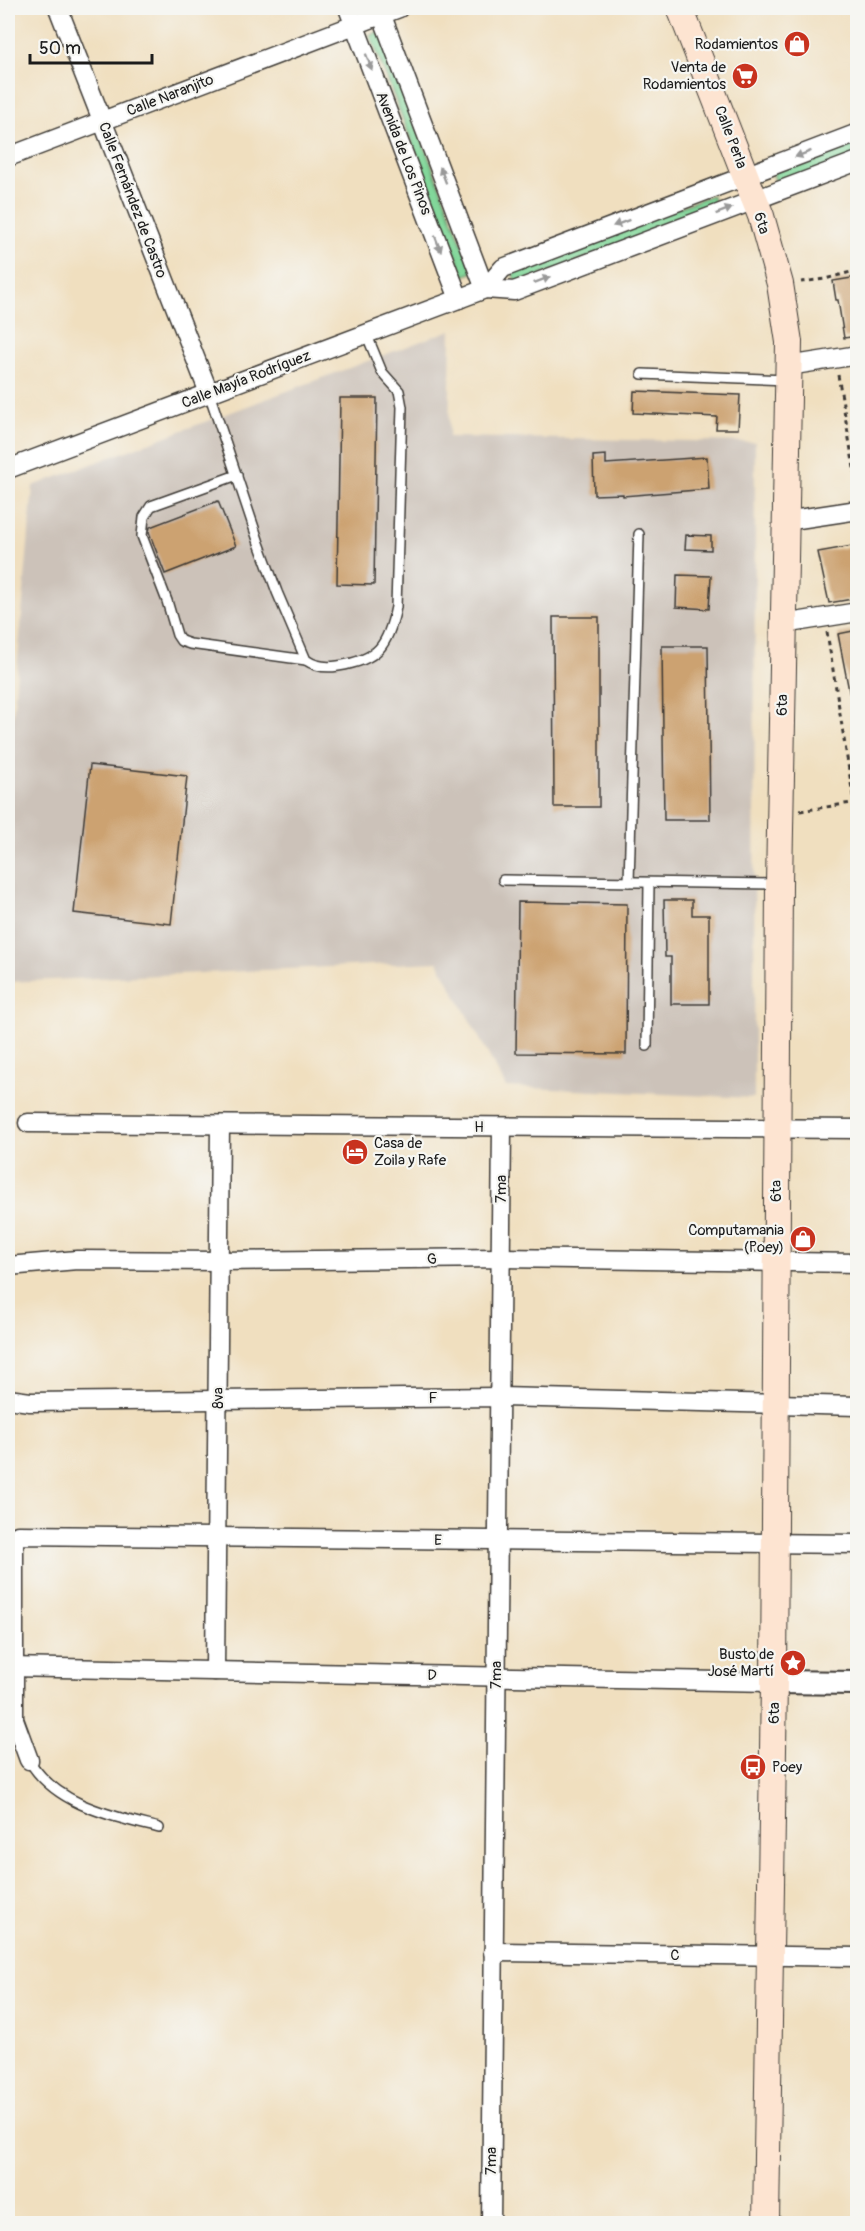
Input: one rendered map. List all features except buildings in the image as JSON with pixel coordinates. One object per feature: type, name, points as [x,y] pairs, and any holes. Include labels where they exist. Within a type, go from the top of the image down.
[{"type":"main road","name":"Calle Perla","points":[[680,8],[755,200]]},
{"type":"main road","name":"6ta","points":[[755,200],[780,284],[786,313],[788,373],[780,814],[776,1543],[766,2223]]},
{"type":"street","name":"Calle Fernández de Castro","points":[[58,8],[209,393]]},
{"type":"street","name":"Calle Naranjito","points":[[8,157],[102,121],[351,16],[399,8]]},
{"type":"street","name":"Avenida de Los Pinos","points":[[381,11],[486,289]]},
{"type":"street","name":"Avenida de Los Pinos","points":[[351,16],[459,299]]},
{"type":"street","name":"Calle Mayía Rodríguez","points":[[486,289],[503,268],[858,133]]},
{"type":"street","name":"Calle Mayía Rodríguez","points":[[8,469],[486,289],[514,291],[858,161]]},
{"type":"street","points":[[788,373],[836,358],[858,355]]},
{"type":"street","points":[[785,521],[858,510]]},
{"type":"street","points":[[783,624],[858,612]]},
{"type":"street","name":"H","points":[[28,1123],[858,1129]]},
{"type":"street","name":"8va","points":[[215,1671],[220,1125]]},
{"type":"street","name":"7ma","points":[[491,2223],[502,1127]]},
{"type":"street","name":"G","points":[[8,1266],[77,1260],[501,1258],[858,1263]]},
{"type":"street","name":"F","points":[[8,1400],[499,1397],[776,1406],[858,1406]]},
{"type":"street","name":"E","points":[[10,1667],[14,1542],[18,1535],[858,1544]]},
{"type":"street","points":[[10,1667],[11,1720],[29,1760]]},
{"type":"street","name":"D","points":[[10,1667],[858,1683]]},
{"type":"street","name":"C","points":[[494,1952],[858,1957]]},
{"type":"lane","points":[[237,475],[151,506],[144,517],[142,536],[177,635],[182,641],[190,644],[306,660],[328,668],[357,663],[376,653],[388,634],[396,608],[401,395],[382,372],[366,333]]},
{"type":"lane","points":[[642,374],[788,373]]},
{"type":"lane","points":[[209,393],[277,592],[306,660]]},
{"type":"lane","points":[[629,882],[639,534]]},
{"type":"lane","points":[[503,880],[780,884]]},
{"type":"lane","points":[[647,1046],[649,883]]},
{"type":"lane","points":[[29,1760],[37,1774],[72,1800],[122,1820],[159,1828]]},
{"type":"path","points":[[780,284],[825,279],[858,270]]},
{"type":"path","points":[[836,358],[858,491]]},
{"type":"path","points":[[780,814],[856,802],[824,617]]},
{"type":"shaded area","points":[[451,330],[449,437],[755,442],[754,1098],[506,1087],[438,962],[8,982],[8,776],[33,486]]},
{"type":"green space","points":[[380,31],[473,272],[464,276],[370,35]]},
{"type":"green space","points":[[857,139],[857,156],[777,186],[772,171]]},
{"type":"green space","points":[[712,195],[717,209],[517,284],[511,270]]},
{"type":"place","name":"Rodamientos","points":[[797,44]]},
{"type":"place","name":"Venta de Rodamientos","points":[[745,76]]},
{"type":"place","name":"Casa de Zoila y Rafe","points":[[355,1152]]},
{"type":"place","name":"Computamania (Poey)","points":[[803,1239]]},
{"type":"place","name":"Busto de José Martí","points":[[793,1663]]},
{"type":"place","name":"Poey","points":[[753,1767]]}]
